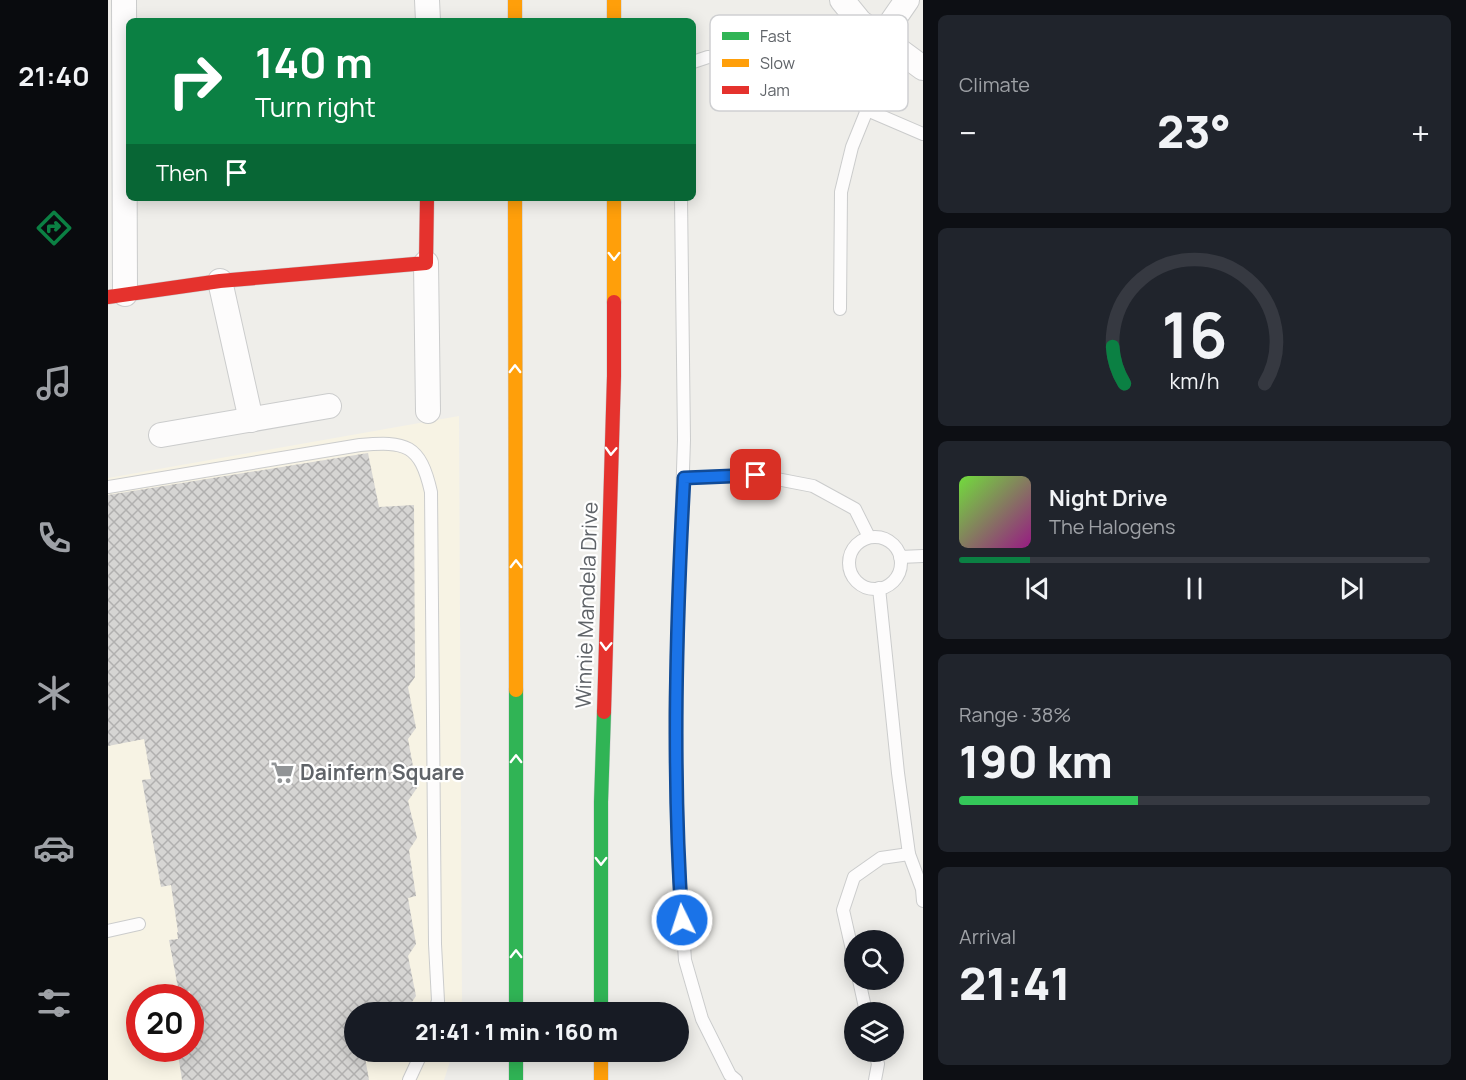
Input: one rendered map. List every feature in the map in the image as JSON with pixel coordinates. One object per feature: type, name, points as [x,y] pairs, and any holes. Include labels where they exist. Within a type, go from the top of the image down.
[{"type":"main road","points":[[515,0],[515,18]]},
{"type":"main road","points":[[614,0],[614,18]]},
{"type":"main road","points":[[116,296],[220,281],[426,263],[427,201]]},
{"type":"main road","points":[[515,201],[516,1002]]},
{"type":"main road","name":"Winnie Mandela Drive","points":[[601,1002],[601,802],[614,376],[614,201]]},
{"type":"main road","points":[[516,1062],[516,1080]]},
{"type":"main road","points":[[601,1062],[601,1080]]},
{"type":"street","points":[[116,296],[124,0]]},
{"type":"street","points":[[426,0],[428,18]]},
{"type":"street","points":[[842,0],[854,15]]},
{"type":"street","points":[[897,15],[907,0]]},
{"type":"street","points":[[908,58],[923,68]]},
{"type":"street","points":[[426,263],[428,411]]},
{"type":"street","points":[[220,281],[251,420]]},
{"type":"street","points":[[161,435],[329,406]]},
{"type":"lane","points":[[840,309],[841,192],[852,147],[867,111]]},
{"type":"lane","points":[[869,111],[923,134]]},
{"type":"lane","points":[[681,201],[684,478],[675,712],[678,860],[685,960],[702,1020],[730,1075],[736,1080]]},
{"type":"lane","points":[[108,487],[360,446],[394,444],[410,448],[416,453],[428,475],[431,492],[435,944],[438,1002]]},
{"type":"lane","points":[[684,478],[756,475],[813,486],[855,509],[869,537]]},
{"type":"lane","points":[[869,537],[879,537],[889,541],[896,548],[900,557],[900,568],[896,577],[889,584],[879,588],[870,588],[860,584],[853,578],[849,568],[849,558],[853,548],[860,541],[869,537]]},
{"type":"lane","points":[[900,557],[923,556]]},
{"type":"lane","points":[[879,588],[898,774],[909,854],[923,894]]},
{"type":"lane","points":[[848,930],[843,910],[854,877],[881,858],[909,854]]},
{"type":"lane","points":[[108,931],[139,924]]},
{"type":"lane","points":[[409,1080],[417,1062]]},
{"type":"lane","points":[[875,1080],[877,1062]]},
{"type":"shaded area","name":"Dainfern Square","points":[[459,416],[462,1002],[344,1002],[344,1062],[450,1062],[444,1080],[108,1080],[108,478]]},
{"type":"building","name":"Dainfern Square","points":[[368,453],[379,507],[414,505],[415,677],[408,687],[416,728],[408,739],[417,788],[408,801],[417,838],[409,850],[416,896],[408,898],[416,944],[408,956],[416,996],[412,1002],[344,1002],[344,1062],[366,1062],[369,1080],[182,1080],[179,1062],[204,1062],[204,984],[177,984],[169,940],[178,939],[178,932],[171,885],[161,887],[142,780],[151,779],[144,739],[108,746],[108,495]]},
{"type":"traffic: fast","points":[[516,690],[516,1002]]},
{"type":"traffic: fast","points":[[601,1002],[601,802],[604,712]]},
{"type":"traffic: fast","points":[[516,1062],[516,1080]]},
{"type":"traffic: slow","points":[[515,0],[515,18]]},
{"type":"traffic: slow","points":[[614,0],[614,18]]},
{"type":"traffic: slow","points":[[515,201],[516,690]]},
{"type":"traffic: slow","points":[[614,201],[614,302]]},
{"type":"traffic: slow","points":[[601,1062],[601,1080]]},
{"type":"traffic: jam","points":[[108,297],[220,281],[426,263],[427,201]]},
{"type":"traffic: jam","points":[[604,712],[614,376],[614,302]]},
{"type":"place","name":"Dainfern Square","points":[[282,772]]},
{"type":"route","points":[[682,920],[678,860],[675,712],[684,478],[756,475]]}]
